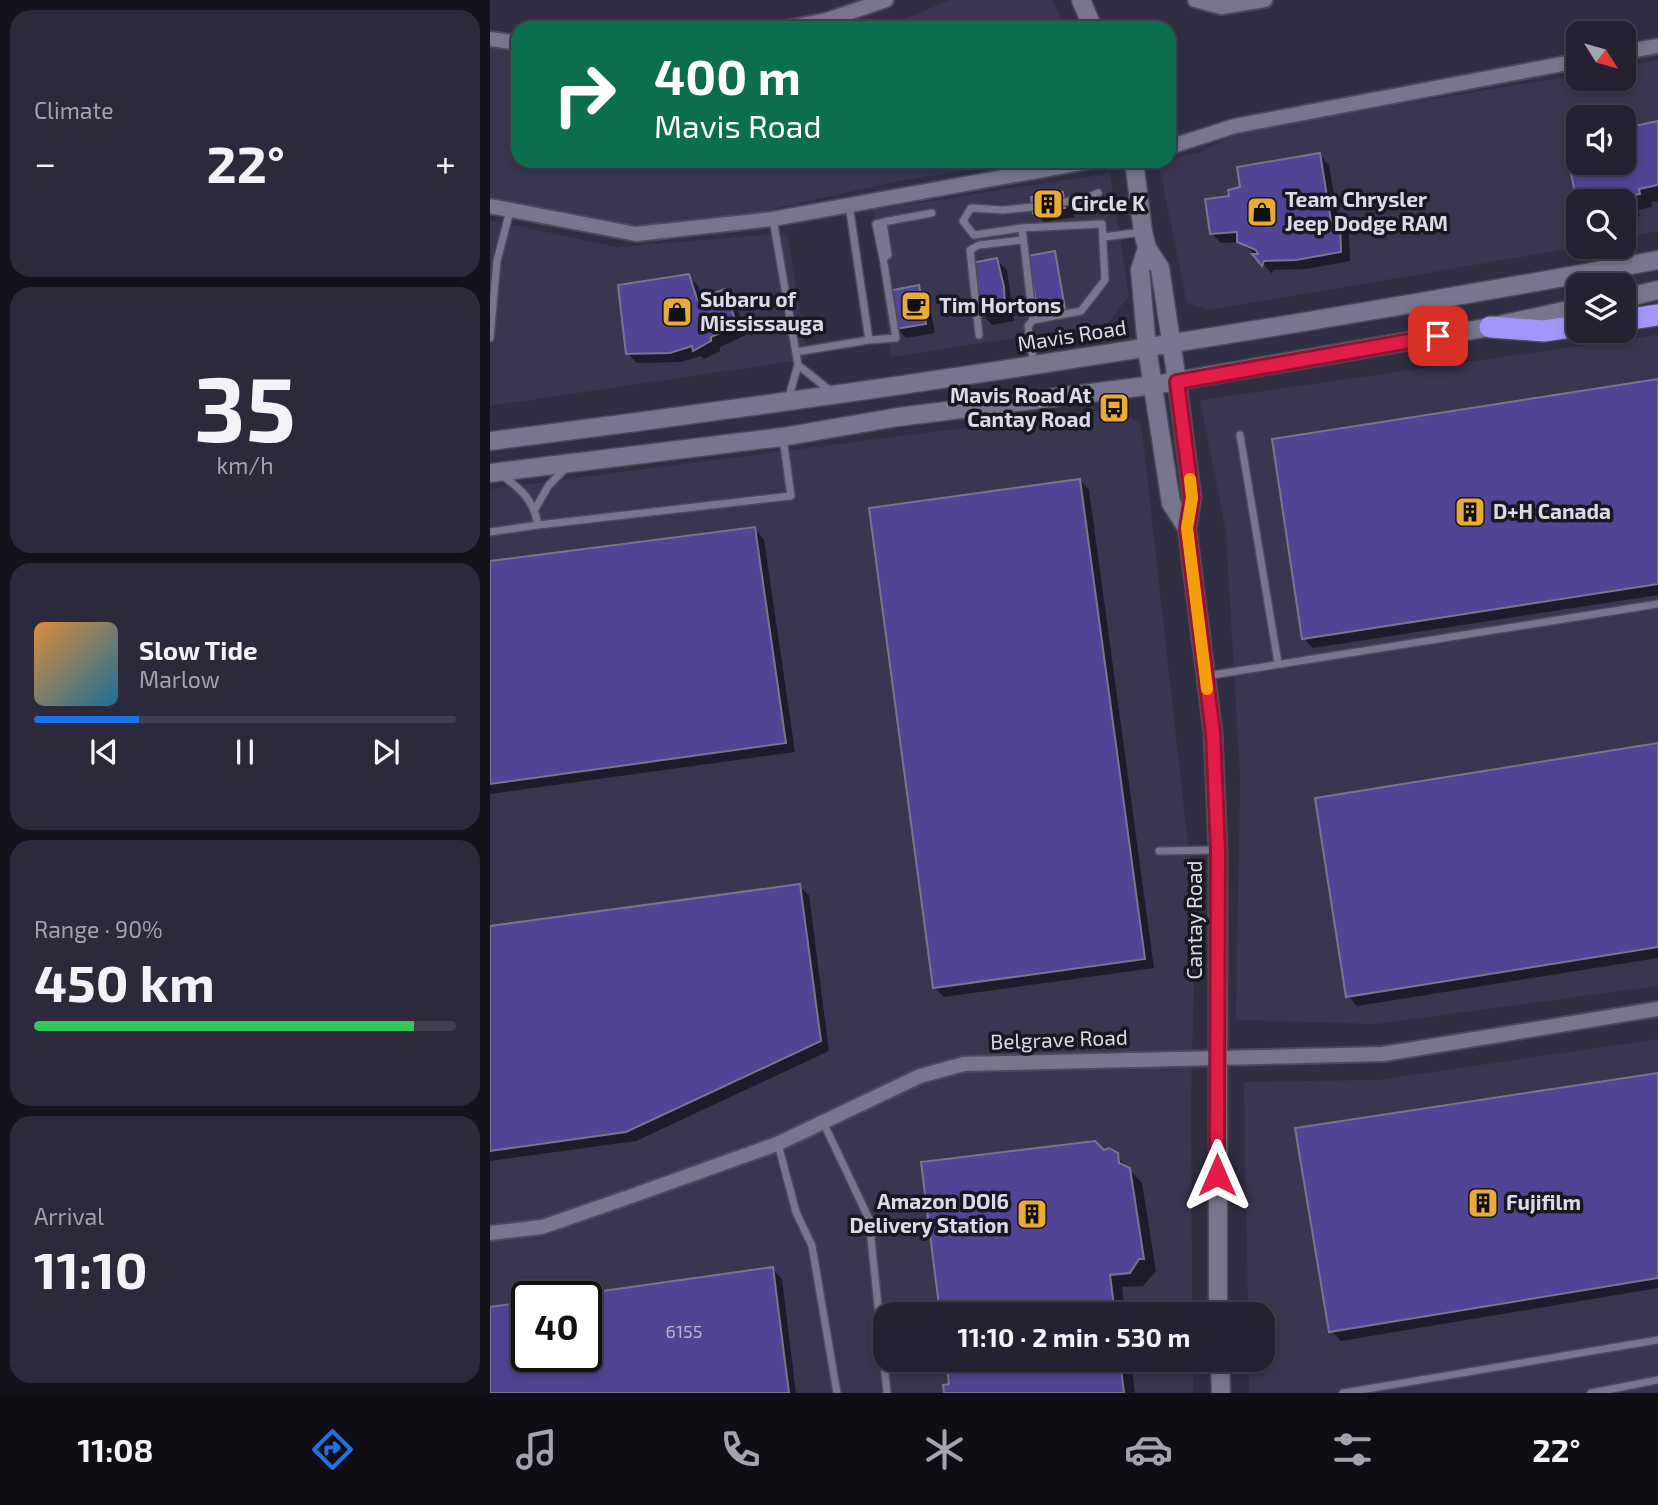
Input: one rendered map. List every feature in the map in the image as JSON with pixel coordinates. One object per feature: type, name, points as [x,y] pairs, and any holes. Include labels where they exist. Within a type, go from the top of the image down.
[{"type":"highway","points":[[1636,318],[1658,315]]},
{"type":"highway","points":[[1490,327],[1544,331],[1566,328]]},
{"type":"main road","points":[[1081,0],[1090,21]]},
{"type":"main road","points":[[1135,168],[1145,240]]},
{"type":"main road","name":"Cantay Road","points":[[1145,240],[1160,268],[1177,382],[1192,498],[1187,528],[1213,733],[1218,850],[1218,1302]]},
{"type":"main road","name":"Cantay Road","points":[[1145,240],[1140,270],[1147,348],[1171,503],[1187,528]]},
{"type":"main road","name":"Mavis Road","points":[[490,441],[786,404],[1147,348],[1658,260]]},
{"type":"main road","points":[[1636,295],[1658,290]]},
{"type":"main road","points":[[493,472],[782,437],[898,417],[1154,386],[1490,327],[1566,311]]},
{"type":"main road","points":[[1220,1372],[1221,1393]]},
{"type":"street","points":[[822,21],[886,0]]},
{"type":"street","points":[[1195,0],[1221,7],[1265,0]]},
{"type":"street","points":[[490,39],[511,42]]},
{"type":"street","points":[[1636,50],[1658,46]]},
{"type":"street","points":[[1176,145],[1235,125],[1566,63]]},
{"type":"street","points":[[490,206],[636,234],[773,219],[1053,168]]},
{"type":"street","name":"Belgrave Road","points":[[490,1233],[542,1227],[777,1144],[920,1076],[964,1064],[1383,1054],[1658,1009]]},
{"type":"lane","points":[[1064,202],[1084,200],[1098,193]]},
{"type":"lane","points":[[849,205],[869,340]]},
{"type":"lane","points":[[1032,207],[1003,211],[971,208],[963,221],[974,235],[1022,228],[1102,224],[1105,280],[1081,311],[1033,320],[1028,326],[1035,365]]},
{"type":"lane","points":[[490,338],[497,261],[510,211]]},
{"type":"lane","points":[[796,352],[896,338],[883,258],[888,255],[883,222],[932,213]]},
{"type":"lane","points":[[773,219],[798,365],[786,404]]},
{"type":"lane","points":[[1022,228],[1033,320]]},
{"type":"lane","points":[[1103,237],[1145,240]]},
{"type":"lane","points":[[979,335],[970,250],[979,245],[1022,240]]},
{"type":"lane","points":[[798,365],[837,396]]},
{"type":"lane","points":[[1240,435],[1278,663]]},
{"type":"lane","points":[[490,532],[791,496],[782,437]]},
{"type":"lane","points":[[535,509],[549,485],[570,464]]},
{"type":"lane","points":[[493,472],[523,490],[535,509],[538,525]]},
{"type":"lane","points":[[1206,676],[1658,604]]},
{"type":"lane","points":[[1159,851],[1218,850]]},
{"type":"lane","points":[[822,1121],[869,1219],[887,1393]]},
{"type":"lane","points":[[777,1144],[796,1212],[812,1246],[837,1393]]},
{"type":"lane","points":[[1343,1393],[1658,1340]]},
{"type":"lane","points":[[1591,1393],[1658,1380]]},
{"type":"shaded area","points":[[949,0],[1052,0],[1062,21],[901,21]]},
{"type":"shaded area","points":[[490,46],[511,49],[511,168],[982,168],[898,181],[760,212],[638,231],[490,198]]},
{"type":"shaded area","points":[[1658,60],[1658,231],[1636,236],[1636,189],[1566,189],[1566,249],[1208,310],[1187,303],[1159,168],[1176,168],[1176,157],[1198,153],[1245,130],[1566,77],[1566,91],[1636,91],[1636,64]]},
{"type":"shaded area","points":[[1110,173],[1129,296],[1107,324],[891,357],[873,210]]},
{"type":"shaded area","points":[[490,220],[616,247],[787,233],[808,359],[490,406]]},
{"type":"shaded area","points":[[1658,335],[1658,986],[1376,1024],[1236,1020],[1240,777],[1226,532],[1200,400],[1602,343],[1636,343],[1636,338]]},
{"type":"shaded area","points":[[1118,408],[1140,424],[1143,438],[1196,916],[1191,1097],[1192,1302],[873,1302],[873,1372],[1193,1372],[1193,1393],[490,1393],[490,489]]},
{"type":"shaded area","points":[[1658,1039],[1658,1393],[1249,1393],[1249,1372],[1275,1372],[1275,1302],[1248,1302],[1244,1082],[1378,1080]]},
{"type":"building","points":[[1658,121],[1658,185],[1639,189],[1640,194],[1636,195],[1636,189],[1574,189],[1571,175],[1636,175],[1636,126]]},
{"type":"building","points":[[1320,153],[1331,221],[1340,222],[1341,252],[1296,260],[1264,261],[1262,266],[1252,254],[1258,254],[1256,250],[1237,242],[1237,232],[1210,234],[1205,199],[1229,196],[1228,190],[1240,187],[1237,167]]},
{"type":"building","name":"Circle K","points":[[1063,192],[1065,208],[1033,213],[1031,197]]},
{"type":"building","points":[[1055,251],[1065,309],[1038,314],[1028,256]]},
{"type":"building","points":[[997,258],[1004,287],[1005,312],[981,316],[972,263]]},
{"type":"building","name":"Subaru of Mississauga","points":[[689,274],[697,299],[725,289],[737,326],[711,337],[711,341],[693,351],[692,346],[670,353],[626,354],[618,285]]},
{"type":"building","points":[[919,285],[926,324],[895,329],[888,291]]},
{"type":"building","name":"D+H Canada","points":[[1658,379],[1658,584],[1302,639],[1272,439]]},
{"type":"building","points":[[1080,479],[1145,959],[933,988],[869,508]]},
{"type":"building","points":[[755,527],[786,743],[490,784],[490,561]]},
{"type":"building","points":[[1658,743],[1658,947],[1346,997],[1315,798]]},
{"type":"building","points":[[800,884],[821,1041],[626,1132],[490,1151],[490,926]]},
{"type":"building","name":"Fujifilm","points":[[1658,1073],[1658,1278],[1329,1332],[1295,1128]]},
{"type":"building","name":"Amazon DOI6 Delivery Station","points":[[1095,1141],[1104,1150],[1109,1148],[1118,1153],[1119,1163],[1130,1168],[1144,1259],[1139,1259],[1130,1273],[1110,1275],[1113,1302],[938,1302],[921,1162]]},
{"type":"building","points":[[773,1267],[789,1393],[490,1393],[490,1307],[511,1304],[511,1372],[602,1372],[602,1291]]},
{"type":"building","points":[[948,1372],[1121,1372],[1124,1393],[944,1393],[943,1385],[949,1384]]},
{"type":"slow traffic","points":[[1190,479],[1192,498],[1187,528],[1207,689]]},
{"type":"place","name":"Circle K","points":[[1048,204]]},
{"type":"place","name":"Team Chrysler Jeep Dodge RAM","points":[[1262,212]]},
{"type":"place","name":"Tim Hortons","points":[[916,306]]},
{"type":"place","name":"Subaru of Mississauga","points":[[677,312]]},
{"type":"place","name":"Mavis Road At Cantay Road","points":[[1114,408]]},
{"type":"place","name":"D+H Canada","points":[[1470,512]]},
{"type":"place","name":"Fujifilm","points":[[1483,1203]]},
{"type":"place","name":"Amazon DOI6 Delivery Station","points":[[1032,1214]]},
{"type":"route","points":[[1217,1175],[1218,850],[1213,733],[1187,528],[1192,498],[1177,382],[1438,336]]}]
